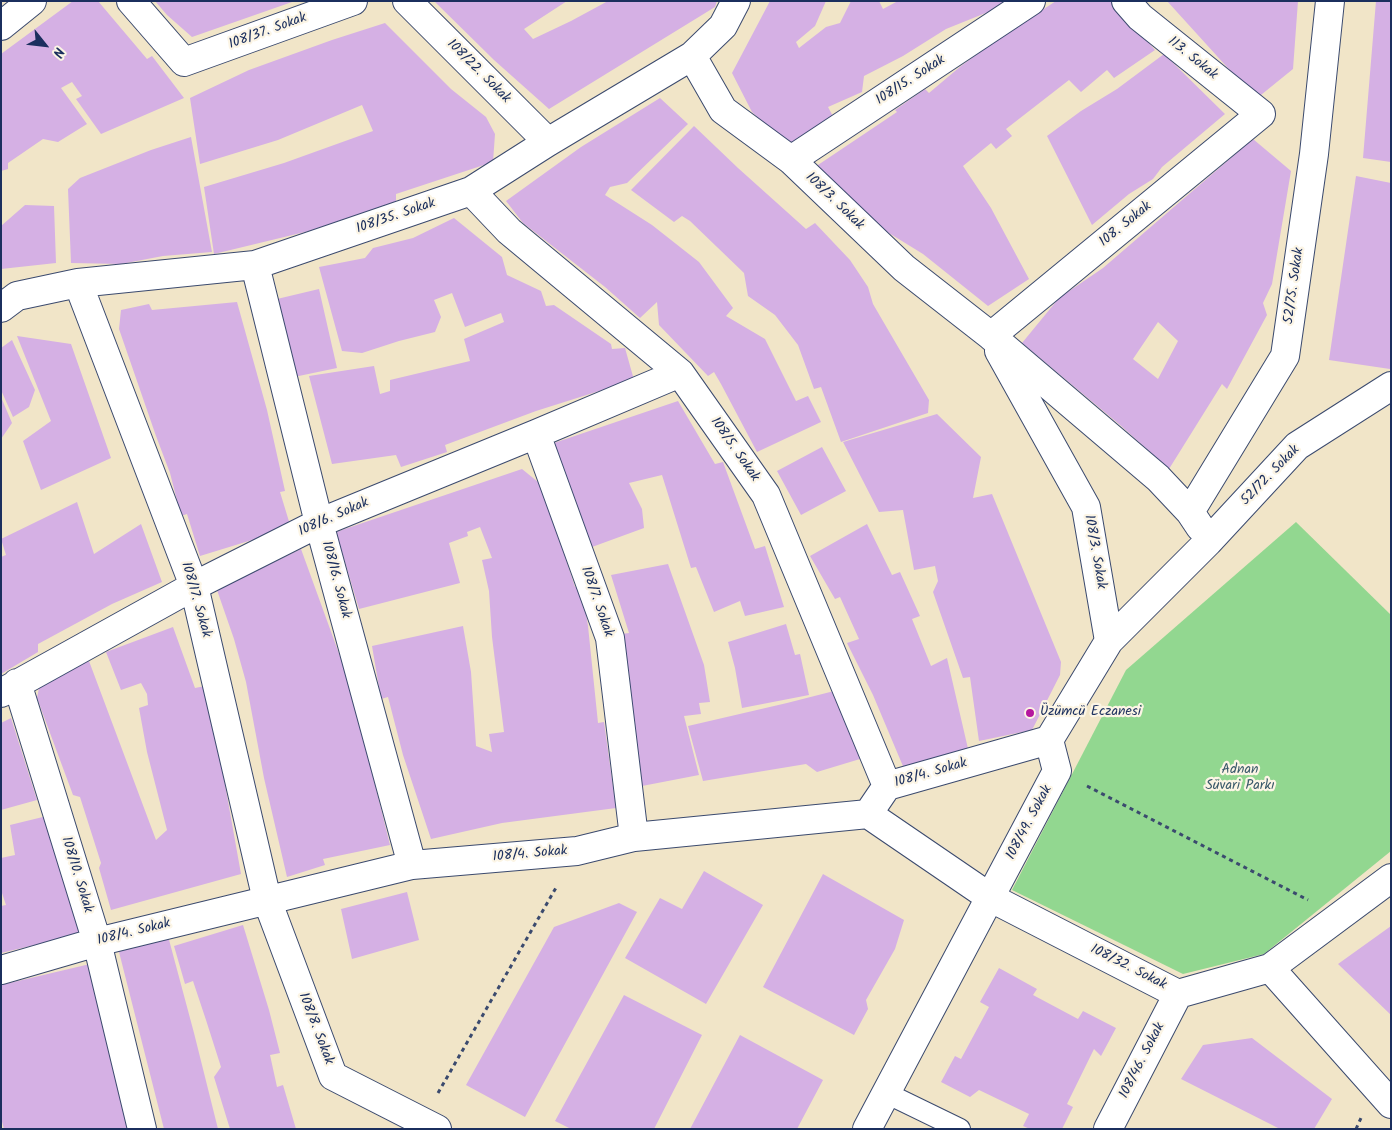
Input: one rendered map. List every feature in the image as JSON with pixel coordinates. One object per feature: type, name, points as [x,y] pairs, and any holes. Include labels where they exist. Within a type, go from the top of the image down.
[{"type":"street","points":[[1,26],[32,1]]},
{"type":"street","name":"108/37. Sokak","points":[[131,1],[184,62],[353,1]]},
{"type":"street","name":"108/22. Sokak","points":[[407,1],[548,142]]},
{"type":"street","name":"108/35. Sokak","points":[[1,308],[16,296],[78,283],[256,265],[471,191],[548,142],[692,56],[723,26],[736,1]]},
{"type":"street","name":"108/15. Sokak","points":[[791,160],[1031,1]]},
{"type":"street","name":"113. Sokak","points":[[1126,1],[1140,17],[1260,114]]},
{"type":"street","name":"52/75. Sokak","points":[[1190,512],[1285,356],[1314,154],[1330,1]]},
{"type":"street","name":"108/3. Sokak","points":[[692,56],[723,110],[791,160],[904,268],[991,336],[1158,478],[1190,512]]},
{"type":"street","name":"108. Sokak","points":[[991,336],[1260,114]]},
{"type":"street","name":"108/5. Sokak","points":[[471,191],[509,231],[680,373],[766,495],[887,786]]},
{"type":"street","name":"108/16. Sokak","points":[[256,265],[319,523],[412,865]]},
{"type":"street","name":"108/17. Sokak","points":[[78,283],[194,586],[267,900]]},
{"type":"street","name":"108/3. Sokak","points":[[991,336],[1086,507],[1109,641]]},
{"type":"street","name":"108/6. Sokak","points":[[9,688],[194,586],[319,523],[680,373]]},
{"type":"street","name":"52/72. Sokak","points":[[1208,542],[1297,446],[1391,386]]},
{"type":"street","name":"108/7. Sokak","points":[[536,434],[610,638],[634,837]]},
{"type":"street","points":[[1049,740],[1109,641],[1208,542],[1190,512]]},
{"type":"street","name":"108/10. Sokak","points":[[9,688],[97,942],[142,1129]]},
{"type":"street","name":"108/4. Sokak","points":[[1,970],[97,942],[412,865],[577,851],[634,837],[868,814],[887,786],[1049,740]]},
{"type":"street","name":"108/49. Sokak","points":[[867,1129],[991,898],[1057,770],[1049,740]]},
{"type":"street","name":"108/32. Sokak","points":[[868,814],[991,898],[1178,994],[1270,968]]},
{"type":"street","points":[[1391,878],[1270,968],[1391,1104]]},
{"type":"street","name":"108/8. Sokak","points":[[267,900],[333,1076],[424,1126]]},
{"type":"street","name":"108/46. Sokak","points":[[1108,1129],[1178,994]]},
{"type":"lane","points":[[886,1093],[960,1129]]},
{"type":"path","points":[[1057,770],[1339,916]]},
{"type":"path","points":[[424,1126],[577,851]]},
{"type":"green space","name":"Adnan Süvari Parkı","points":[[1296,522],[1391,615],[1391,851],[1264,954],[1183,974],[1012,890],[1126,670]]},
{"type":"building","points":[[73,1],[98,1],[147,59],[152,56],[184,98],[101,134],[76,99],[82,96],[72,82],[61,88],[87,124],[58,142],[43,139],[8,163],[8,169],[1,171],[1,54]]},
{"type":"building","points":[[155,1],[292,2],[192,37],[167,15]]},
{"type":"building","points":[[434,1],[567,1],[524,29],[533,39],[608,1],[717,1],[715,7],[549,109],[494,60]]},
{"type":"building","points":[[770,1],[826,1],[815,26],[796,42],[799,48],[826,27],[840,23],[851,1],[879,1],[883,9],[898,1],[1011,1],[1008,4],[946,29],[903,56],[864,76],[862,92],[828,107],[835,120],[790,148],[752,112],[732,73]]},
{"type":"building","points":[[1056,1],[1112,1],[1155,50],[1114,78],[1107,70],[1081,92],[1069,80],[1006,129],[1012,136],[996,149],[991,143],[963,166],[991,208],[1029,279],[988,306],[923,254],[884,230],[815,167],[897,112],[895,110],[925,89],[929,93],[961,66],[998,39]]},
{"type":"building","points":[[1167,1],[1298,1],[1293,69],[1256,99]]},
{"type":"building","points":[[1376,1],[1391,1],[1391,162],[1363,158]]},
{"type":"building","points":[[385,23],[451,89],[486,117],[495,134],[493,162],[396,194],[396,202],[309,231],[214,254],[204,187],[284,163],[373,131],[362,105],[278,140],[200,164],[190,98],[249,70]]},
{"type":"building","points":[[1164,54],[1225,114],[1162,167],[1153,179],[1129,194],[1092,225],[1047,136],[1081,111],[1117,89]]},
{"type":"building","points":[[660,98],[688,124],[627,183],[610,187],[605,195],[652,225],[699,262],[733,308],[726,316],[765,339],[796,401],[808,396],[821,422],[757,452],[714,372],[708,376],[659,325],[657,302],[640,318],[605,287],[523,223],[506,201],[581,147]]},
{"type":"building","points":[[694,126],[806,229],[815,223],[850,260],[868,287],[873,304],[929,400],[928,413],[841,442],[821,387],[814,389],[798,345],[775,315],[748,296],[744,273],[690,221],[682,216],[674,222],[631,190]]},
{"type":"building","points":[[191,137],[212,252],[163,256],[121,264],[71,263],[68,189],[80,178],[151,150]]},
{"type":"building","points":[[1253,139],[1291,171],[1272,284],[1263,303],[1267,315],[1227,389],[1222,384],[1169,469],[1120,425],[1022,343],[1059,298],[1103,268]],"holes":[[[1158,322],[1178,341],[1158,379],[1133,359]]]},
{"type":"building","points":[[1356,176],[1391,183],[1390,369],[1329,360]]},
{"type":"building","points":[[25,205],[54,206],[56,263],[1,269],[1,226]]},
{"type":"building","points":[[454,218],[502,257],[507,275],[541,291],[546,306],[554,305],[611,344],[612,349],[625,348],[634,380],[536,411],[445,445],[447,452],[401,467],[396,455],[332,464],[309,376],[374,366],[380,394],[390,391],[390,380],[470,361],[464,339],[504,322],[501,313],[465,327],[452,293],[434,300],[441,317],[435,332],[362,353],[342,351],[319,267],[365,258],[373,248],[413,238]]},
{"type":"building","points":[[319,289],[337,368],[294,377],[277,299]]},
{"type":"building","points":[[237,302],[267,410],[285,491],[280,492],[291,528],[200,556],[187,514],[181,516],[170,473],[119,329],[121,310],[149,304],[152,310]]},
{"type":"building","points":[[17,336],[71,344],[111,458],[41,490],[23,441],[51,421]]},
{"type":"building","points":[[12,340],[35,390],[29,407],[13,417],[1,390],[1,348]]},
{"type":"building","points":[[1,397],[12,423],[1,439]]},
{"type":"building","points":[[678,401],[715,464],[723,462],[755,549],[765,546],[784,607],[745,616],[740,601],[714,612],[696,567],[691,568],[662,475],[629,483],[642,509],[644,528],[592,547],[551,444]]},
{"type":"building","points":[[937,414],[981,457],[973,498],[992,494],[1061,662],[1060,675],[1032,730],[979,741],[970,677],[963,678],[933,592],[938,581],[935,566],[914,570],[903,510],[879,512],[843,442]]},
{"type":"building","points":[[822,447],[846,491],[801,515],[777,471]]},
{"type":"building","points":[[522,469],[538,482],[547,502],[575,587],[582,587],[598,723],[604,722],[616,808],[502,823],[431,839],[403,755],[388,697],[381,699],[372,646],[463,626],[471,672],[476,746],[492,752],[489,734],[504,732],[492,637],[489,591],[482,560],[492,558],[480,527],[467,532],[468,536],[449,543],[460,583],[359,609],[336,532]]},
{"type":"building","points":[[77,502],[94,554],[141,524],[162,582],[112,604],[38,644],[38,652],[1,674],[1,557],[6,555],[1,539]]},
{"type":"building","points":[[867,524],[892,575],[900,572],[920,616],[912,619],[931,666],[947,658],[969,753],[905,771],[873,695],[847,643],[859,639],[840,597],[835,599],[810,556]]},
{"type":"building","points":[[301,549],[350,684],[390,845],[323,859],[325,865],[287,877],[264,778],[246,682],[217,590]]},
{"type":"building","points":[[668,564],[704,665],[710,702],[699,703],[701,714],[684,716],[699,775],[642,786],[633,721],[629,673],[621,634],[629,633],[611,575]]},
{"type":"building","points":[[786,624],[795,655],[800,654],[809,695],[742,708],[728,642]]},
{"type":"building","points":[[173,627],[195,688],[205,686],[216,734],[241,874],[111,910],[99,868],[101,863],[80,797],[73,795],[37,698],[40,683],[89,661],[156,840],[167,830],[147,752],[139,708],[148,705],[147,694],[141,683],[121,690],[106,652]]},
{"type":"building","points":[[838,690],[860,759],[817,772],[806,764],[703,781],[688,726]]},
{"type":"building","points":[[11,718],[37,800],[1,810],[1,723]]},
{"type":"building","points":[[51,815],[81,934],[1,953],[1,906],[6,905],[1,890],[1,858],[15,855],[10,825]]},
{"type":"building","points":[[704,871],[763,905],[706,1004],[625,958],[660,898],[682,909]]},
{"type":"building","points":[[823,874],[904,920],[895,949],[866,1000],[868,1009],[854,1035],[763,987]]},
{"type":"building","points":[[407,892],[419,940],[352,959],[341,909]]},
{"type":"building","points":[[619,903],[637,912],[525,1117],[466,1085],[554,927]]},
{"type":"building","points":[[243,925],[280,1053],[270,1055],[277,1087],[283,1085],[296,1129],[230,1129],[214,1077],[221,1067],[193,981],[185,984],[174,946]]},
{"type":"building","points":[[1391,926],[1391,1015],[1338,964]]},
{"type":"building","points":[[168,936],[218,1129],[164,1129],[118,948]]},
{"type":"building","points":[[90,964],[130,1129],[4,1129],[1,1118],[1,985]]},
{"type":"building","points":[[999,968],[1037,989],[1033,995],[1078,1019],[1083,1011],[1116,1028],[1101,1056],[1094,1049],[1067,1104],[1073,1107],[1062,1129],[1030,1129],[1023,1126],[1029,1114],[979,1090],[970,1097],[941,1082],[955,1056],[961,1059],[989,1007],[980,1002]]},
{"type":"building","points":[[624,995],[702,1035],[654,1129],[571,1129],[555,1121]]},
{"type":"building","points":[[740,1035],[823,1080],[797,1129],[690,1129]]},
{"type":"building","points":[[1252,1038],[1332,1099],[1314,1129],[1280,1129],[1181,1079],[1203,1045]]},
{"type":"place","name":"Üzümcü Eczanesi","points":[[1030,713]]}]
